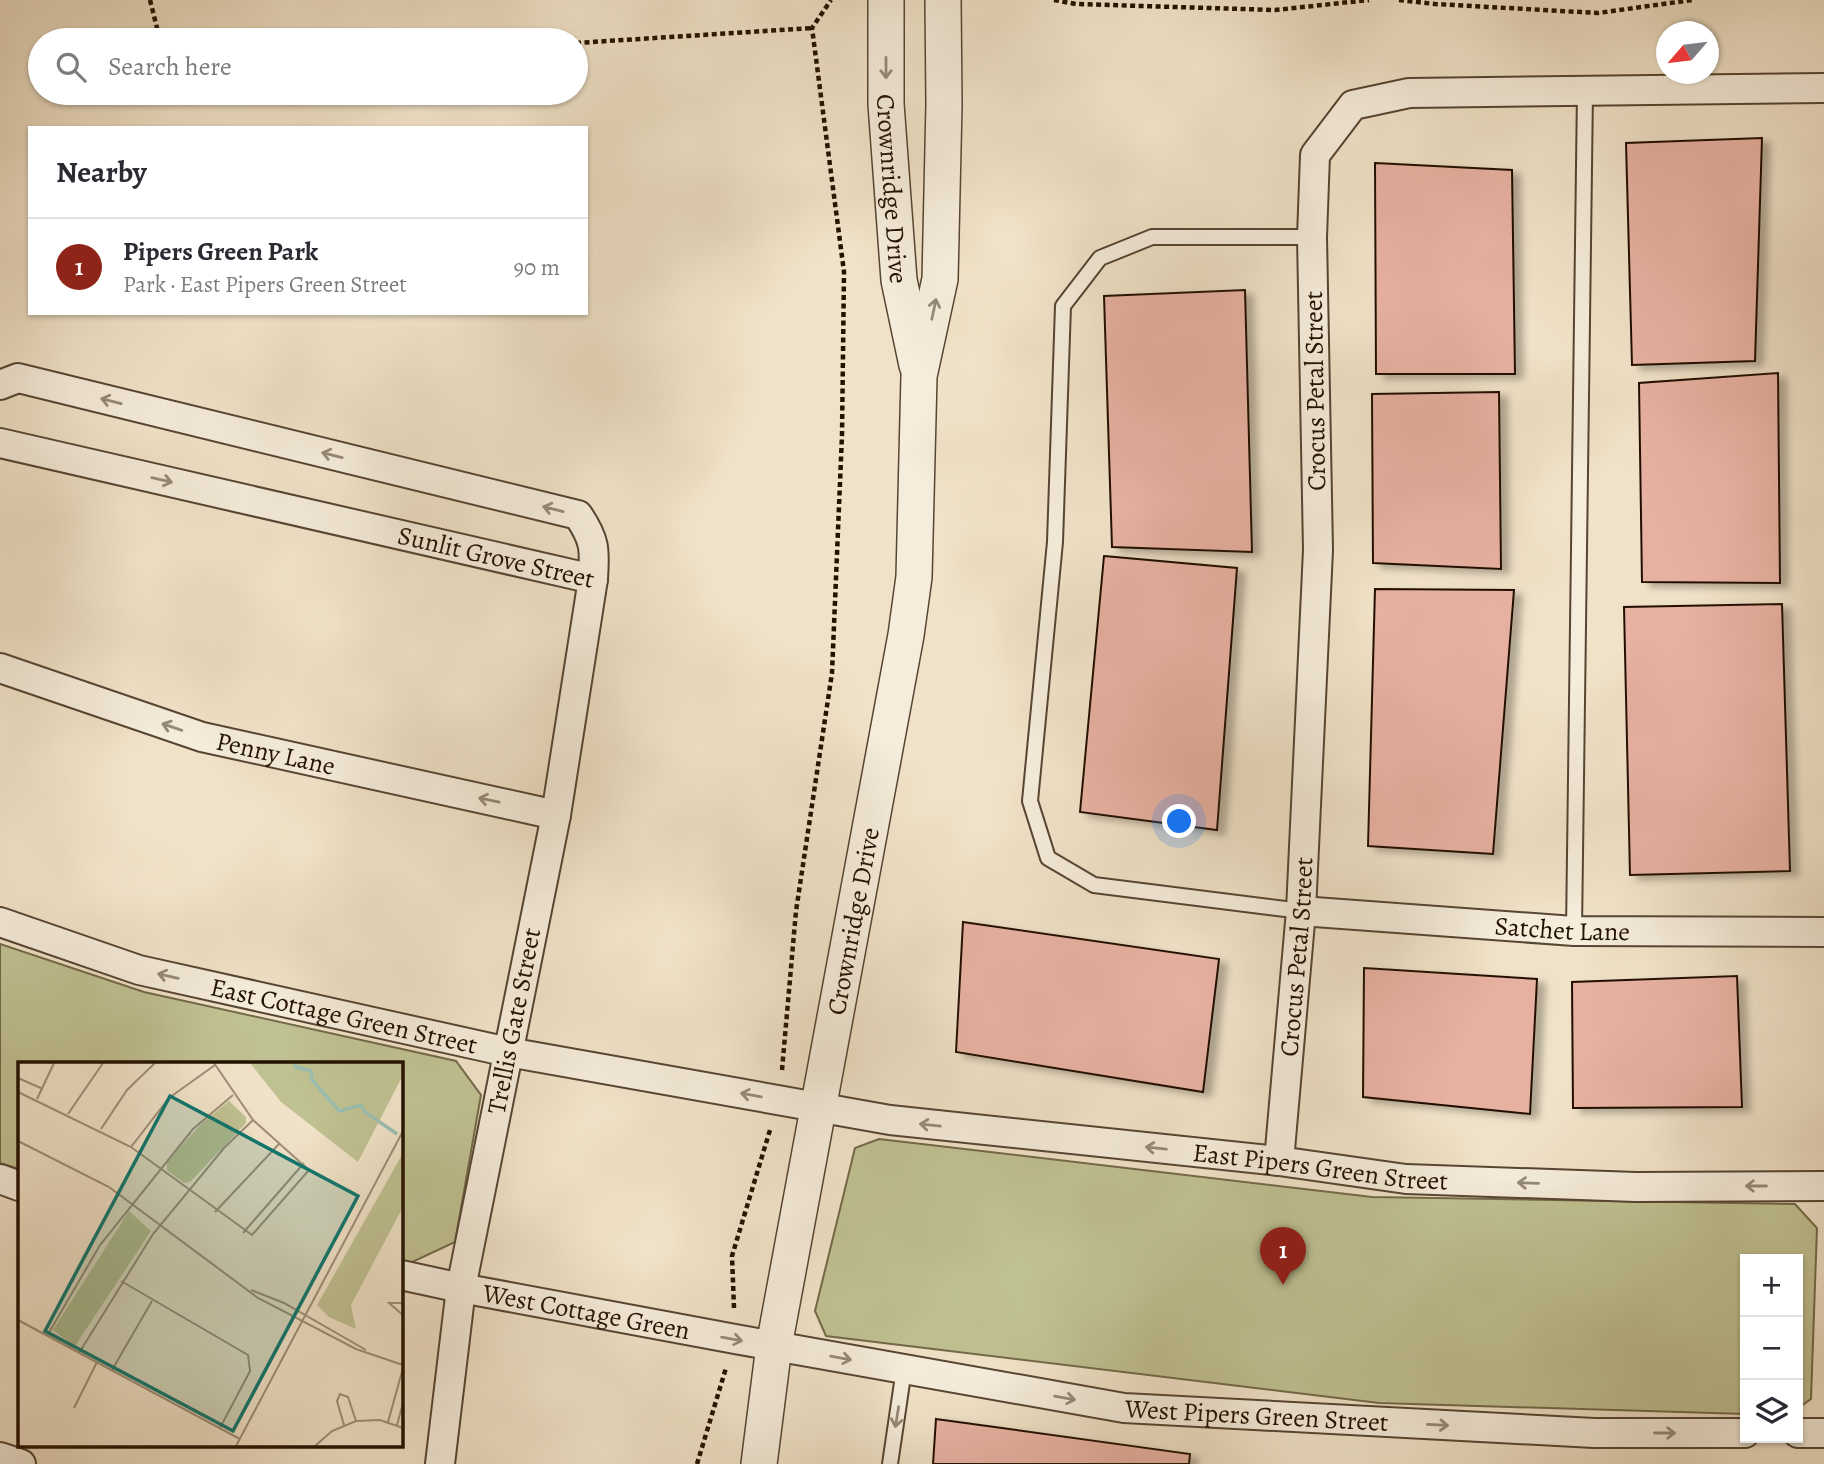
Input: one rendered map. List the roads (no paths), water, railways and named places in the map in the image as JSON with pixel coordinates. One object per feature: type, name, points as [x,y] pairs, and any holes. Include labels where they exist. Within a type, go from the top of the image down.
[{"type":"street","name":"Crownridge Drive","points":[[886,0],[886,104],[899,280],[919,376]]},
{"type":"street","name":"Crownridge Drive","points":[[759,1464],[774,1346],[906,635],[914,577],[919,376],[940,279],[944,104],[943,0]]},
{"type":"street","name":"Crocus Petal Street","points":[[1279,1161],[1301,911],[1318,550],[1312,237],[1315,156],[1353,104],[1409,93],[1824,88]]},
{"type":"street","name":"Sunlit Grove Street","points":[[0,385],[18,379],[578,515],[591,534],[595,555],[593,579],[0,443]]},
{"type":"street","name":"Trellis Gate Street","points":[[440,1464],[461,1289],[556,815],[593,579]]},
{"type":"street","name":"Penny Lane","points":[[0,668],[202,737],[556,815]]},
{"type":"street","name":"Satchet Lane","points":[[1301,911],[1574,931],[1824,932]]},
{"type":"street","name":"East Cottage Green Street","points":[[0,922],[139,970],[508,1052],[818,1106]]},
{"type":"street","name":"East Pipers Green Street","points":[[818,1106],[890,1121],[1279,1161],[1406,1179],[1636,1187],[1824,1186]]},
{"type":"street","points":[[0,1179],[18,1186]]},
{"type":"street","name":"West Cottage Green","points":[[402,1275],[461,1289],[774,1346]]},
{"type":"street","name":"West Pipers Green Street","points":[[774,1346],[1125,1408],[1594,1433],[1740,1433]]},
{"type":"street","points":[[1803,1433],[1824,1433]]},
{"type":"street","points":[[0,1457],[21,1464]]},
{"type":"lane","points":[[1574,931],[1585,91]]},
{"type":"lane","points":[[1301,911],[1094,885],[1048,858],[1030,801],[1055,542],[1063,306],[1100,258],[1152,237],[1312,237]]},
{"type":"lane","points":[[890,1464],[904,1369]]},
{"type":"place","name":"Pipers Green Park","points":[[1283,1285]]}]
